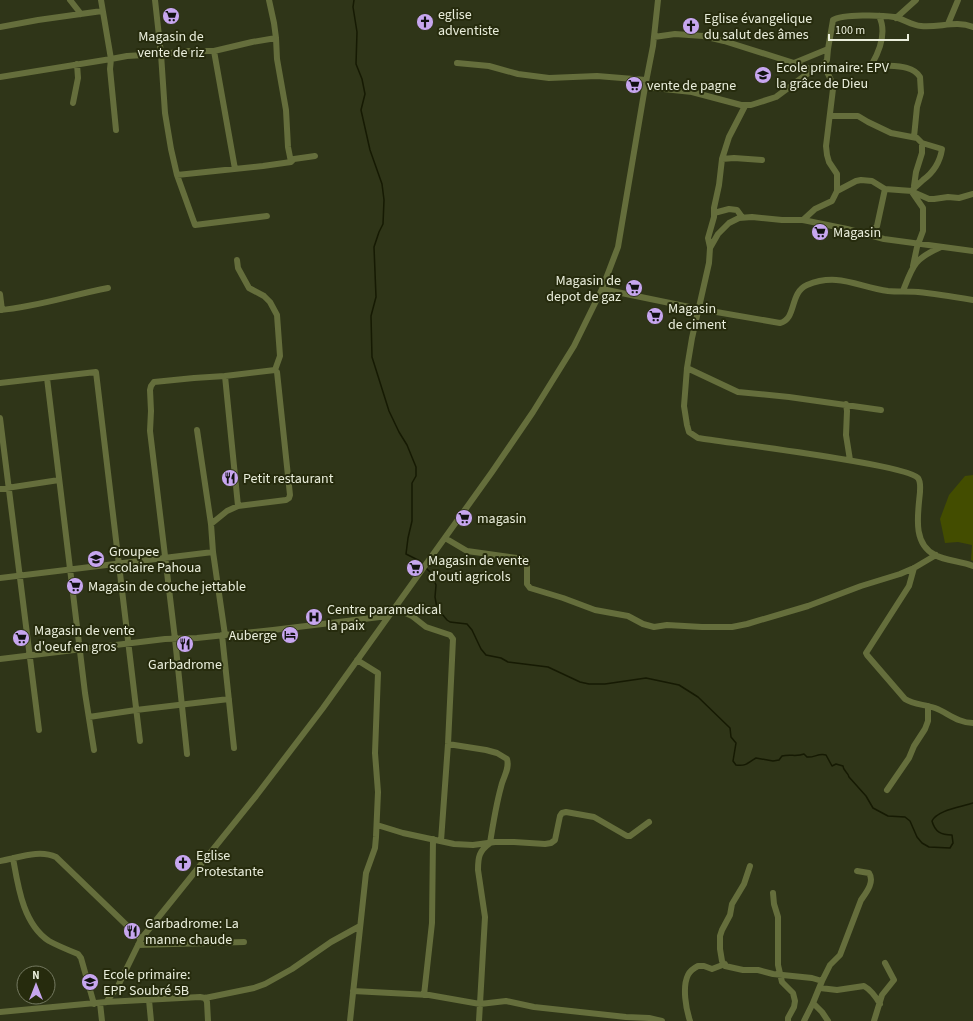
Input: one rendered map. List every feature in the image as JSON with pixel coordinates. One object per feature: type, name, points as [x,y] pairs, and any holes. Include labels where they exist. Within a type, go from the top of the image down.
[{"type":"street","points":[[70,0],[81,14]]},
{"type":"street","points":[[101,0],[111,59],[110,69],[116,130]]},
{"type":"street","points":[[155,0],[161,54],[165,113],[171,149],[195,225],[267,216]]},
{"type":"street","points":[[269,0],[274,23],[277,59],[286,110],[290,162]]},
{"type":"street","points":[[100,1003],[117,988],[141,939],[256,796],[323,708],[492,472],[541,399],[574,346],[602,289],[618,246],[644,87],[654,38],[658,0]]},
{"type":"street","points":[[896,18],[916,0]]},
{"type":"street","points":[[948,24],[958,0]]},
{"type":"street","points":[[0,27],[102,11]]},
{"type":"street","points":[[644,87],[692,92],[744,106],[760,103],[776,96],[801,78],[826,64],[833,20],[836,18],[872,15],[896,18],[914,25],[922,26],[962,24],[973,27]]},
{"type":"street","points":[[880,16],[883,26],[883,33],[879,49],[872,64],[906,67],[920,77],[921,94],[917,107],[914,137]]},
{"type":"street","points":[[654,38],[676,34],[703,36],[724,41],[808,68],[824,68],[826,70],[833,85],[826,142],[827,155],[829,162],[837,174],[837,190],[832,201],[815,209],[803,220]]},
{"type":"street","points":[[0,78],[127,56],[189,51],[214,52],[252,42],[276,38]]},
{"type":"street","points":[[794,63],[807,56],[828,49]]},
{"type":"street","points":[[214,52],[235,169]]},
{"type":"street","points":[[807,56],[808,68]]},
{"type":"street","points":[[457,63],[489,66],[518,74],[548,78],[597,76],[646,80]]},
{"type":"street","points":[[73,103],[78,78],[77,64]]},
{"type":"street","points":[[744,106],[729,138],[722,159],[712,226],[708,238],[710,248],[709,263],[692,338],[687,368],[684,406],[689,432],[698,438],[850,460],[912,474],[918,478],[921,484],[918,523],[919,534],[924,547],[936,555],[973,566]]},
{"type":"street","points":[[830,116],[858,116],[890,133],[914,137],[922,143],[942,150],[940,160],[933,171],[913,190]]},
{"type":"street","points":[[903,291],[913,266],[918,243],[924,231],[922,208],[913,190],[916,172],[922,153],[922,143]]},
{"type":"street","points":[[178,174],[290,162],[294,159],[315,156]]},
{"type":"street","points":[[722,159],[734,158],[762,160]]},
{"type":"street","points":[[837,190],[861,180],[872,181],[885,189],[913,190],[929,199],[948,197],[956,199],[973,194]]},
{"type":"street","points":[[864,234],[872,231],[877,226],[885,189]]},
{"type":"street","points":[[714,213],[727,209],[736,209],[742,217]]},
{"type":"street","points":[[710,248],[718,234],[729,223],[742,217],[759,217],[782,220],[803,220],[847,228],[884,239],[973,250]]},
{"type":"street","points":[[710,231],[718,234]]},
{"type":"street","points":[[913,266],[923,256],[942,246]]},
{"type":"street","points":[[211,524],[227,511],[238,506],[286,500],[290,495],[277,372],[275,370],[280,356],[276,316],[270,302],[264,296],[249,288],[238,268],[237,260]]},
{"type":"street","points":[[602,289],[699,309],[780,323],[789,318],[796,294],[800,289],[820,281],[846,281],[886,290],[973,300]]},
{"type":"street","points":[[0,294],[1,310],[20,309],[72,295],[108,288]]},
{"type":"street","points":[[687,368],[738,392],[846,404],[881,410]]},
{"type":"street","points":[[187,754],[150,431],[150,390],[154,382],[160,381],[225,376],[275,370]]},
{"type":"street","points":[[0,383],[96,372],[140,741]]},
{"type":"street","points":[[225,376],[238,506]]},
{"type":"street","points":[[47,378],[80,649],[94,750]]},
{"type":"street","points":[[846,404],[846,435],[850,460]]},
{"type":"street","points":[[0,418],[39,730]]},
{"type":"street","points":[[197,430],[211,524],[213,552],[224,635],[234,748]]},
{"type":"street","points":[[0,489],[59,480]]},
{"type":"street","points":[[444,538],[468,550],[524,559],[527,564],[527,584],[530,588],[595,610],[628,616],[643,624],[654,627],[667,625],[717,628],[747,624],[808,606],[861,586],[900,574],[914,568],[936,555]]},
{"type":"street","points":[[0,578],[213,552]]},
{"type":"street","points":[[914,568],[909,586],[866,654],[905,699],[912,704],[928,706],[965,722],[973,723]]},
{"type":"street","points":[[395,608],[412,616],[426,627],[450,635],[453,639],[448,744],[441,841]]},
{"type":"street","points":[[0,659],[165,639],[224,635],[388,616]]},
{"type":"street","points":[[350,1021],[366,873],[375,848],[378,792],[376,732],[379,674],[377,671],[357,660]]},
{"type":"street","points":[[89,717],[229,699]]},
{"type":"street","points":[[887,790],[909,758],[914,746],[925,729],[928,721],[928,706]]},
{"type":"street","points":[[448,744],[486,750],[497,753],[507,759],[508,768],[501,786],[490,843],[482,848],[478,862],[485,917],[479,1021]]},
{"type":"street","points":[[377,826],[403,833],[465,845],[514,842],[546,844],[555,840],[560,816],[562,813],[566,812],[594,817],[627,836],[630,836],[649,822]]},
{"type":"street","points":[[424,995],[432,923],[433,839]]},
{"type":"street","points":[[0,861],[40,853],[48,853],[56,857],[141,939]]},
{"type":"street","points":[[13,858],[18,887],[24,908],[40,932],[49,941],[78,954],[81,958],[100,1003],[102,1021]]},
{"type":"street","points":[[724,964],[720,949],[720,936],[730,915],[732,904],[744,884],[750,866]]},
{"type":"street","points":[[804,1021],[830,965],[840,955],[860,900],[866,893],[872,881],[870,873],[857,871]]},
{"type":"street","points":[[773,893],[774,904],[778,917],[777,960],[784,985],[792,992],[794,996],[794,1007],[788,1021]]},
{"type":"street","points":[[0,1012],[187,997],[205,998],[254,988],[265,984],[298,966],[331,942],[360,926]]},
{"type":"street","points":[[138,945],[244,942]]},
{"type":"street","points":[[874,1021],[884,992],[894,980],[885,963]]},
{"type":"street","points":[[690,1021],[686,1010],[686,986],[689,974],[698,966],[704,966],[712,969],[724,964],[743,970],[758,970],[773,974],[808,977],[822,981]]},
{"type":"street","points":[[820,988],[837,990],[864,986],[876,997],[880,1004]]},
{"type":"street","points":[[353,991],[424,995],[480,1004],[506,1002],[534,1007],[649,1018],[662,1021]]},
{"type":"street","points":[[205,998],[207,1002],[208,1021]]},
{"type":"street","points":[[149,1000],[151,1021]]},
{"type":"street","points":[[813,1003],[828,1021]]},
{"type":"green space","points":[[973,475],[973,561],[971,560],[972,545],[958,542],[945,543],[940,519],[949,495],[965,476]]},
{"type":"waterway","points":[[354,0],[353,7],[357,32],[356,64],[362,79],[365,94],[361,110],[370,150],[382,184],[384,200],[383,224],[374,247],[376,297],[371,316],[372,357],[389,411],[407,445],[416,467],[416,476],[412,483],[412,521],[406,554],[420,561],[424,565]]},
{"type":"waterway","points":[[426,568],[431,573],[436,585],[435,597],[437,608],[450,622],[467,624],[486,655],[501,658],[508,662],[548,667],[580,682],[589,684],[605,684],[646,678],[679,685],[698,697],[730,728],[731,737],[736,743],[733,761],[736,765],[745,765],[756,758],[773,761],[779,760],[785,755],[804,754],[807,757],[826,755],[832,766],[836,764],[843,766],[849,777],[866,796],[873,808],[888,816],[905,817],[910,821],[917,837],[922,843],[929,847],[950,848],[953,843],[952,835],[939,832],[935,828],[932,821],[935,817],[950,809],[973,803]]},
{"type":"place","name":"Magasin de vente de riz","points":[[171,16]]},
{"type":"place","name":"eglise adventiste","points":[[425,22]]},
{"type":"place","name":"Eglise évangelique du salut des âmes","points":[[691,26]]},
{"type":"place","name":"Ecole primaire: EPV la grâce de Dieu","points":[[763,75]]},
{"type":"place","name":"vente de pagne","points":[[634,85]]},
{"type":"place","name":"Magasin","points":[[820,232]]},
{"type":"place","name":"Magasin de depot de gaz","points":[[634,288]]},
{"type":"place","name":"Magasin de ciment","points":[[655,316]]},
{"type":"place","name":"Petit restaurant","points":[[230,478]]},
{"type":"place","name":"magasin","points":[[464,518]]},
{"type":"place","name":"Groupee scolaire Pahoua","points":[[96,559]]},
{"type":"place","name":"Magasin de vente d'outi agricols","points":[[415,568]]},
{"type":"place","name":"Magasin de couche jettable","points":[[75,586]]},
{"type":"place","name":"Centre paramedical la paix","points":[[314,617]]},
{"type":"place","name":"Auberge","points":[[290,635]]},
{"type":"place","name":"Magasin de vente d'oeuf en gros","points":[[21,638]]},
{"type":"place","name":"Garbadrome","points":[[185,644]]},
{"type":"place","name":"Eglise Protestante","points":[[183,863]]},
{"type":"place","name":"Garbadrome: La manne chaude","points":[[132,931]]},
{"type":"place","name":"Ecole primaire: EPP Soubré 5B","points":[[90,982]]}]
